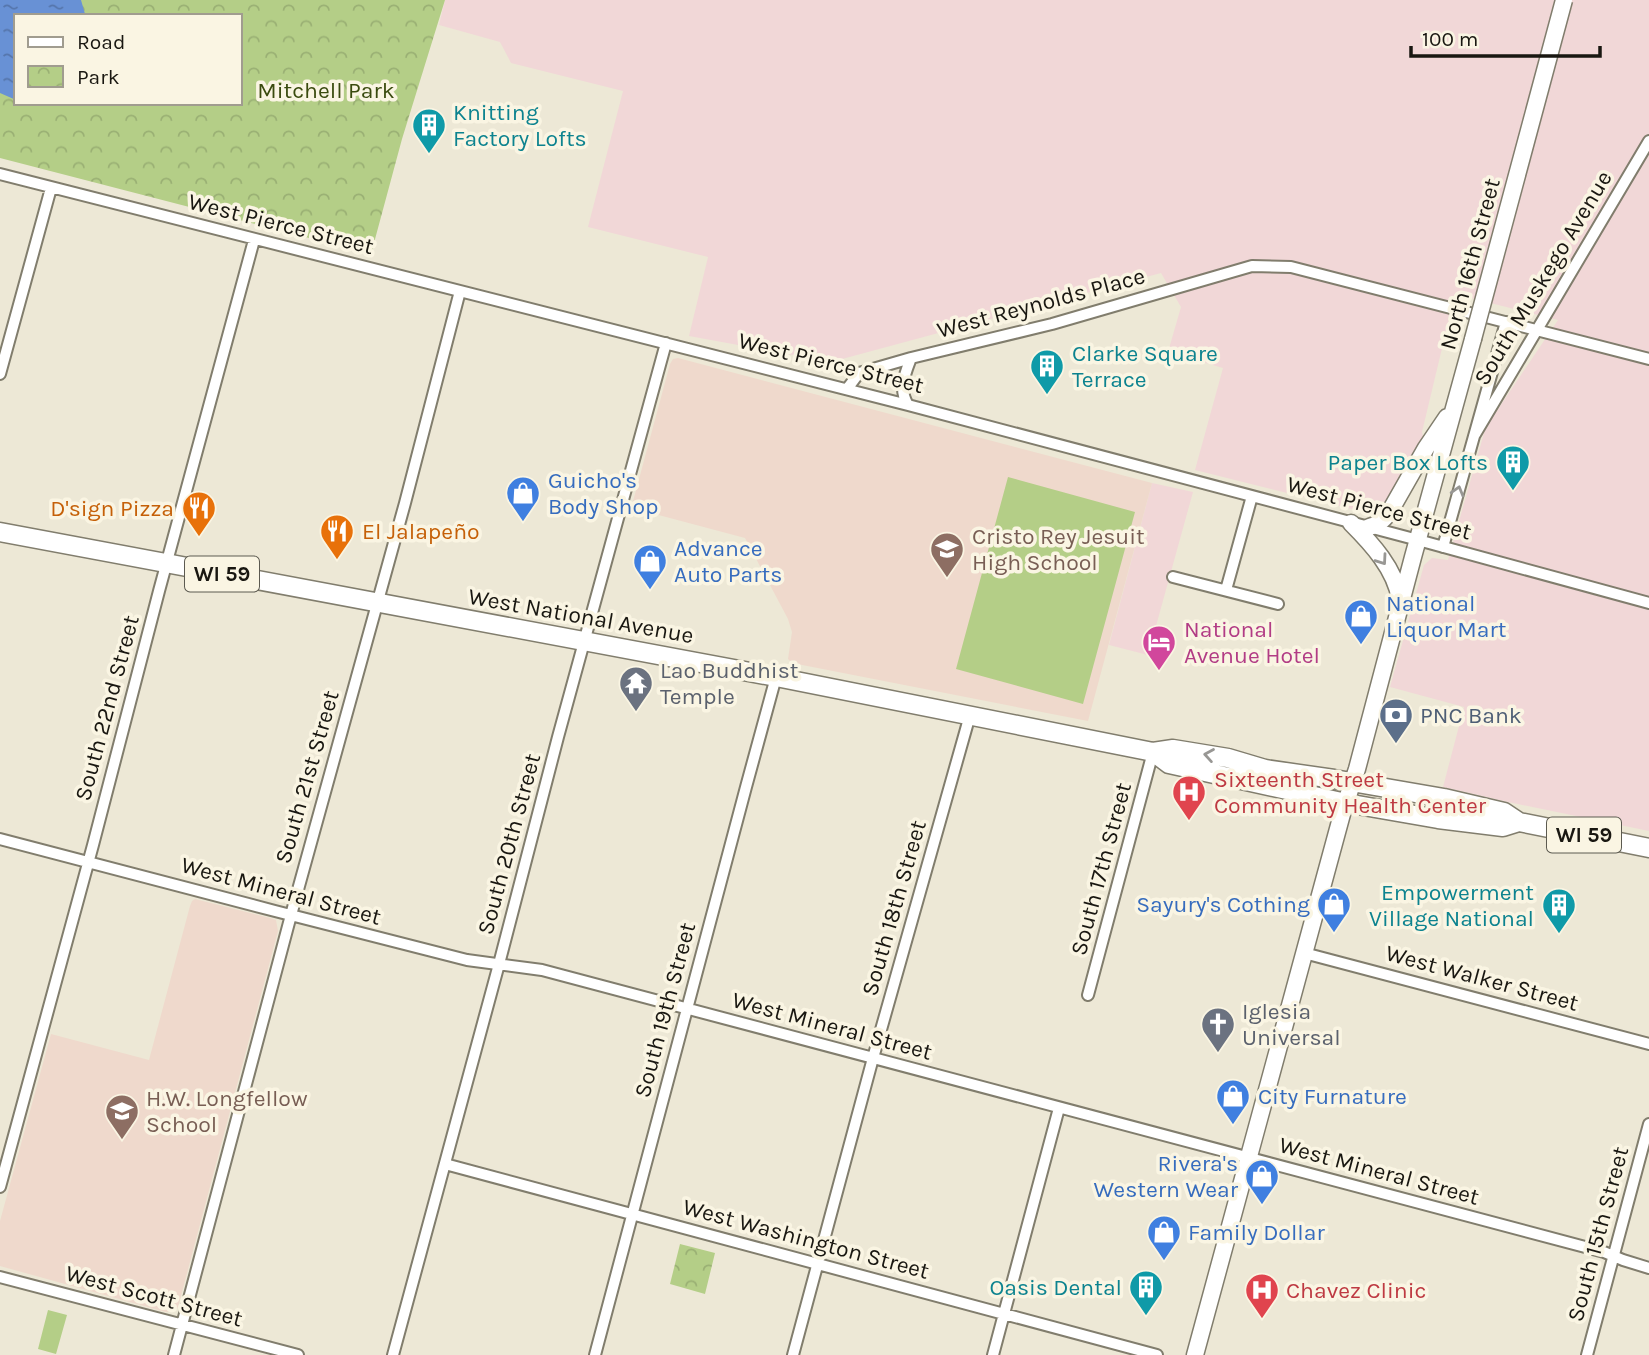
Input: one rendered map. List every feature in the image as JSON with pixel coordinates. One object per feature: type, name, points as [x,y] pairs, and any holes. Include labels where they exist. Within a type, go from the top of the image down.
[{"type":"main road","name":"North 16th Street","points":[[1195,1355],[1353,783],[1564,0]]},
{"type":"main road","points":[[1369,527],[1383,520],[1389,513],[1456,404]]},
{"type":"main road","points":[[1351,523],[1368,540],[1389,570],[1398,585],[1401,604]]},
{"type":"main road","name":"West National Avenue","points":[[0,532],[585,640],[970,715],[1153,752],[1169,764],[1263,776],[1353,783],[1444,798],[1504,811],[1519,822],[1649,848]]},
{"type":"main road","name":"West National Avenue","points":[[1263,776],[1346,803],[1503,827],[1519,822]]},
{"type":"main road","points":[[1438,819],[1444,798]]},
{"type":"street","name":"South Muskego Avenue","points":[[1474,436],[1649,141]]},
{"type":"street","name":"West Pierce Street","points":[[0,174],[847,389],[1649,603]]},
{"type":"street","points":[[0,374],[51,188]]},
{"type":"street","name":"South 22nd Street","points":[[0,1186],[254,240]]},
{"type":"street","name":"West Reynolds Place","points":[[847,389],[859,373],[1052,324],[1252,266],[1291,267],[1649,359]]},
{"type":"street","name":"South 21st Street","points":[[174,1355],[290,915],[405,503],[460,291]]},
{"type":"street","name":"South Muskego Avenue","points":[[1443,547],[1506,322]]},
{"type":"street","name":"South 20th Street","points":[[393,1355],[666,343]]},
{"type":"street","points":[[908,405],[903,397],[902,385],[911,358]]},
{"type":"street","points":[[1226,590],[1252,496]]},
{"type":"street","points":[[1172,577],[1278,604]]},
{"type":"street","name":"South 19th Street","points":[[595,1355],[776,677]]},
{"type":"street","name":"South 18th Street","points":[[793,1355],[970,715]]},
{"type":"street","name":"South 17th Street","points":[[1088,995],[1153,752]]},
{"type":"street","name":"West Mineral Street","points":[[0,839],[467,960],[542,970],[1604,1252],[1649,1268]]},
{"type":"street","name":"West Walker Street","points":[[1304,953],[1649,1044]]},
{"type":"street","points":[[993,1355],[1059,1108]]},
{"type":"street","name":"South 15th Street","points":[[1587,1355],[1649,1124]]},
{"type":"street","name":"West Washington Street","points":[[445,1164],[1157,1355]]},
{"type":"street","name":"West Scott Street","points":[[0,1277],[298,1355]]},
{"type":"shaded area","points":[[445,0],[1649,0],[1649,831],[1443,787],[1464,707],[1390,687],[1424,565],[1432,558],[1448,560],[1484,433],[1558,320],[1455,294],[1422,432],[1424,440],[1382,511],[1372,514],[1195,470],[1223,368],[1168,352],[1181,307],[1161,273],[831,362],[689,336],[708,257],[588,227],[623,91],[511,63],[500,42],[439,25]]},
{"type":"shaded area","name":"Cristo Rey Jesuit High School","points":[[678,358],[1152,483],[1088,721],[792,663],[788,659],[792,632],[788,619],[745,538],[636,509],[632,505],[670,364],[673,359]]},
{"type":"shaded area","points":[[1152,483],[1193,492],[1148,655],[1109,645]]},
{"type":"shaded area","name":"H.W. Longfellow School","points":[[195,899],[276,920],[278,931],[178,1307],[166,1312],[0,1266],[0,1221],[51,1034],[149,1060],[190,906]]},
{"type":"green space","name":"Mitchell Park","points":[[0,0],[445,0],[402,139],[371,254],[0,158]]},
{"type":"green space","points":[[1008,477],[1135,512],[1083,704],[956,669]]},
{"type":"green space","points":[[680,1244],[715,1253],[705,1294],[670,1284]]},
{"type":"green space","points":[[48,1310],[67,1315],[56,1354],[38,1349]]},
{"type":"water","points":[[0,0],[81,0],[85,14],[14,14],[14,99],[0,93]]},
{"type":"place","name":"Knitting Factory Lofts","points":[[429,155]]},
{"type":"place","name":"Clarke Square Terrace","points":[[1047,396]]},
{"type":"place","name":"Paper Box Lofts","points":[[1513,492]]},
{"type":"place","name":"Guicho's Body Shop","points":[[523,523]]},
{"type":"place","name":"D'sign Pizza","points":[[199,538]]},
{"type":"place","name":"El Jalapeño","points":[[337,561]]},
{"type":"place","name":"Cristo Rey Jesuit High School","points":[[947,579]]},
{"type":"place","name":"Advance Auto Parts","points":[[650,591]]},
{"type":"place","name":"National Liquor Mart","points":[[1361,646]]},
{"type":"place","name":"National Avenue Hotel","points":[[1159,672]]},
{"type":"place","name":"Lao Buddhist Temple","points":[[636,713]]},
{"type":"place","name":"PNC Bank","points":[[1396,745]]},
{"type":"place","name":"Sixteenth Street Community Health Center","points":[[1189,822]]},
{"type":"place","name":"Sayury's Cothing","points":[[1334,934]]},
{"type":"place","name":"Empowerment Village National","points":[[1559,935]]},
{"type":"place","name":"Iglesia Universal","points":[[1218,1054]]},
{"type":"place","name":"City Furnature","points":[[1233,1126]]},
{"type":"place","name":"H.W. Longfellow School","points":[[122,1141]]},
{"type":"place","name":"Rivera's Western Wear","points":[[1262,1206]]},
{"type":"place","name":"Family Dollar","points":[[1164,1262]]},
{"type":"place","name":"Oasis Dental","points":[[1146,1317]]},
{"type":"place","name":"Chavez Clinic","points":[[1262,1320]]}]
